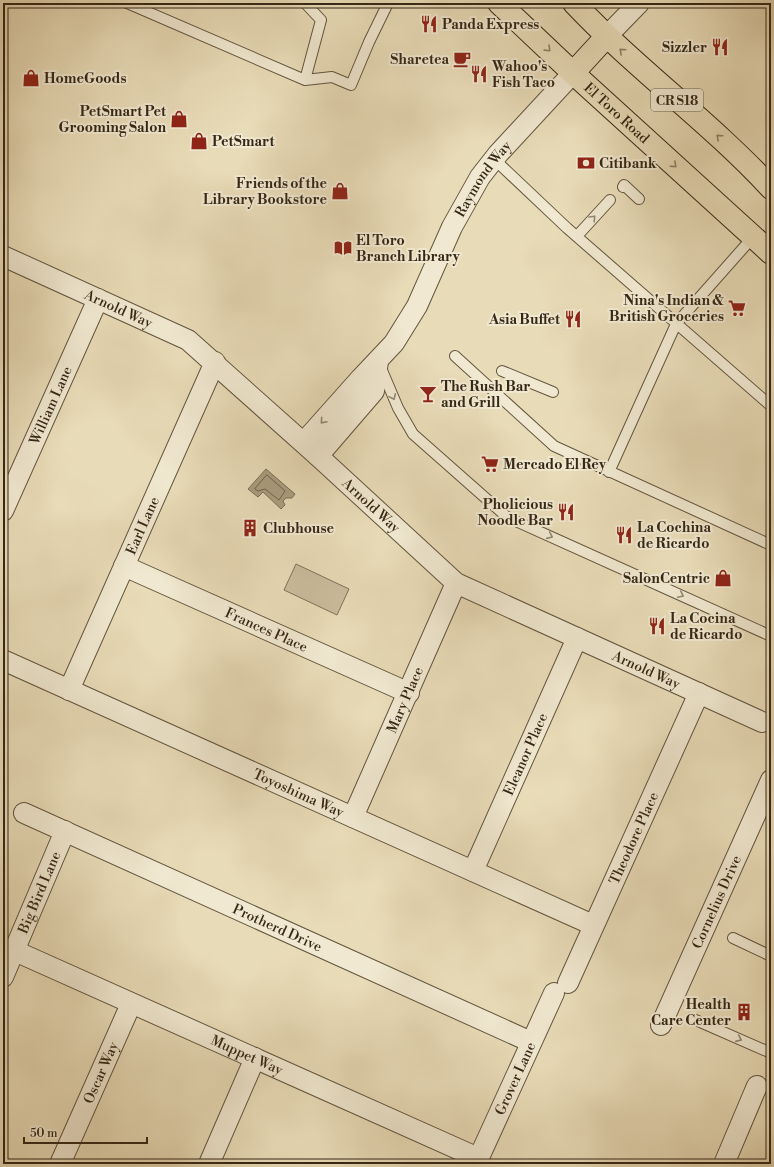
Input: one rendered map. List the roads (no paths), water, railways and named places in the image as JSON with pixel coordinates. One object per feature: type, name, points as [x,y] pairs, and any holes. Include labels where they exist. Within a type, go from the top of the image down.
[{"type":"main road","name":"El Toro Road","points":[[499,3],[573,73],[771,253]]},
{"type":"main road","name":"CR S18","points":[[574,3],[606,37],[748,163],[771,188]]},
{"type":"main road","points":[[573,73],[606,37]]},
{"type":"street","points":[[606,37],[639,3]]},
{"type":"street","name":"Raymond Way","points":[[304,442],[394,343],[406,325],[430,279],[452,227],[480,177],[494,159],[573,73]]},
{"type":"street","name":"Arnold Way","points":[[3,256],[188,340],[216,362],[304,442],[456,584],[766,724]]},
{"type":"street","name":"William Lane","points":[[3,511],[98,299]]},
{"type":"street","points":[[318,456],[374,391],[378,361]]},
{"type":"street","name":"Earl Lane","points":[[69,690],[216,362]]},
{"type":"street","name":"Frances Place","points":[[124,566],[409,693]]},
{"type":"street","name":"Mary Place","points":[[353,817],[456,584]]},
{"type":"street","name":"Eleanor Place","points":[[473,871],[577,638]]},
{"type":"street","name":"Toyoshima Way","points":[[3,660],[593,925]]},
{"type":"street","name":"Theodore Place","points":[[561,988],[593,925],[699,693]]},
{"type":"street","name":"Cornelius Drive","points":[[661,1025],[771,780]]},
{"type":"street","name":"Protherd Drive","points":[[24,813],[531,1042]]},
{"type":"street","name":"Big Bird Lane","points":[[3,977],[65,831]]},
{"type":"street","name":"Muppet Way","points":[[14,951],[255,1058],[477,1161]]},
{"type":"street","name":"Grover Lane","points":[[477,1161],[531,1042],[561,988]]},
{"type":"street","name":"Oscar Way","points":[[60,1164],[131,1004]]},
{"type":"street","points":[[209,1164],[255,1058]]},
{"type":"street","points":[[724,1164],[757,1086]]},
{"type":"lane","points":[[127,3],[305,80],[332,77],[351,85],[369,42],[388,3]]},
{"type":"lane","points":[[305,3],[321,20],[305,80]]},
{"type":"lane","points":[[494,159],[577,236],[771,406]]},
{"type":"lane","points":[[623,187],[624,185],[639,199]]},
{"type":"lane","points":[[577,236],[610,200]]},
{"type":"lane","points":[[609,472],[676,324],[753,237]]},
{"type":"lane","points":[[456,356],[554,446],[771,545]]},
{"type":"lane","points":[[378,361],[398,408],[413,434],[507,517],[771,636]]},
{"type":"lane","points":[[502,371],[553,392]]},
{"type":"lane","points":[[732,938],[771,956]]},
{"type":"lane","points":[[691,1018],[771,1053]]},
{"type":"water","points":[[266,469],[295,494],[292,498],[286,498],[283,501],[285,505],[281,509],[263,492],[258,497],[248,489]]},
{"type":"place","name":"Panda Express","points":[[429,24]]},
{"type":"place","name":"Sizzler","points":[[720,47]]},
{"type":"place","name":"Sharetea","points":[[462,59]]},
{"type":"place","name":"Wahoo's Fish Taco","points":[[479,74]]},
{"type":"place","name":"HomeGoods","points":[[31,78]]},
{"type":"place","name":"PetSmart Pet Grooming Salon","points":[[179,119]]},
{"type":"place","name":"PetSmart","points":[[199,141]]},
{"type":"place","name":"Citibank","points":[[586,163]]},
{"type":"place","name":"Friends of the Library Bookstore","points":[[340,191]]},
{"type":"place","name":"El Toro Branch Library","points":[[343,248]]},
{"type":"place","name":"Nina's Indian & British Groceries","points":[[737,308]]},
{"type":"place","name":"Asia Buffet","points":[[573,319]]},
{"type":"place","name":"The Rush Bar and Grill","points":[[428,394]]},
{"type":"place","name":"Mercado El Rey","points":[[490,464]]},
{"type":"place","name":"Pholicious Noodle Bar","points":[[566,512]]},
{"type":"place","name":"Clubhouse","points":[[250,528]]},
{"type":"place","name":"La Cochina de Ricardo","points":[[624,535]]},
{"type":"place","name":"SalonCentric","points":[[723,578]]},
{"type":"place","name":"La Cocina de Ricardo","points":[[657,626]]},
{"type":"place","name":"Health Care Center","points":[[744,1012]]}]
